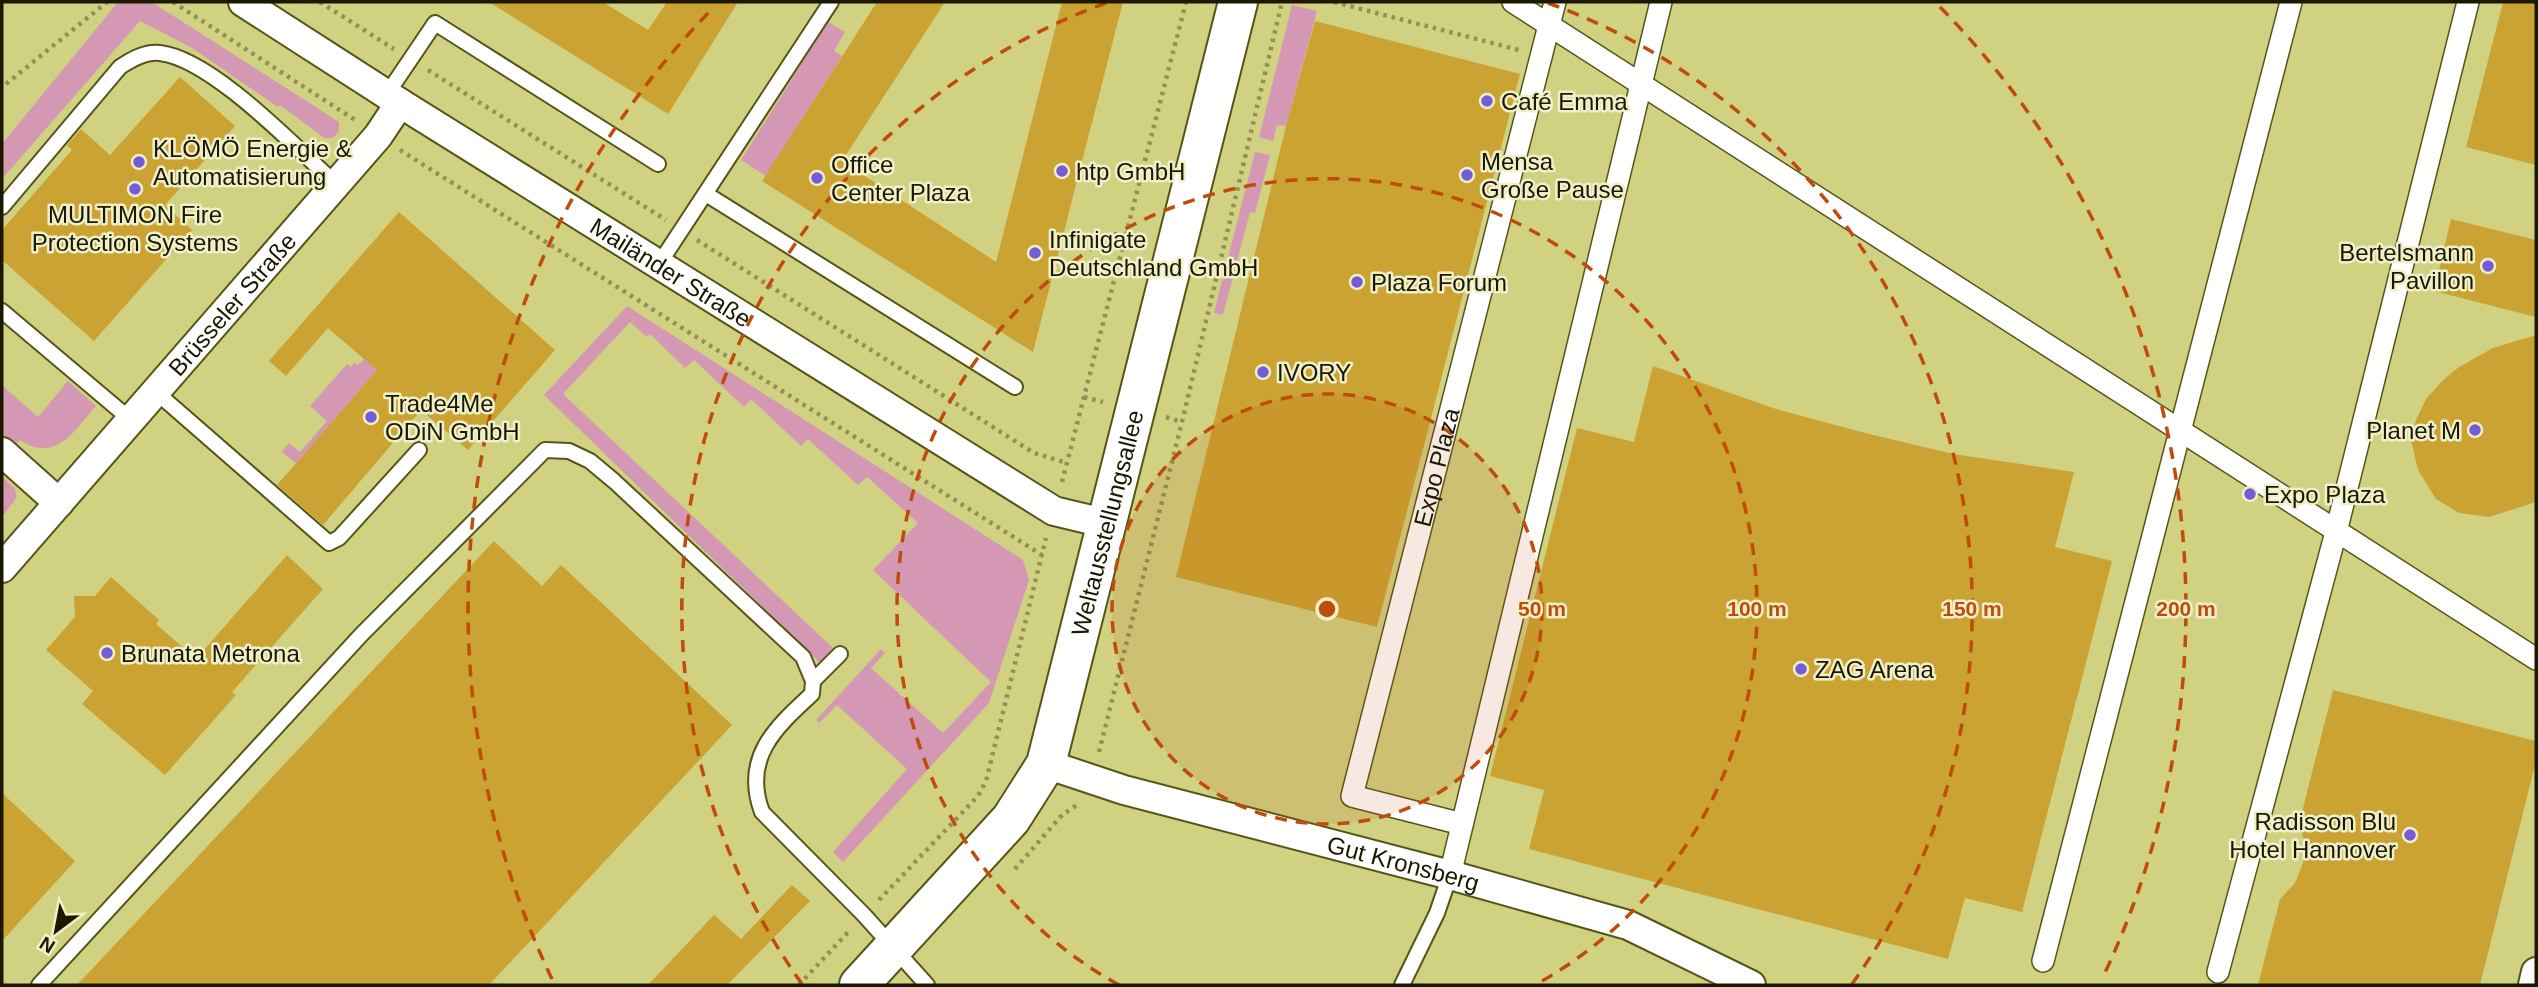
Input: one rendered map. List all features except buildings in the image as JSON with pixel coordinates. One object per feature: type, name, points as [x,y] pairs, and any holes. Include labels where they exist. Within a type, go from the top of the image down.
[{"type":"main road","name":"Weltausstellungsallee","points":[[859,985],[1011,819],[1046,764],[1238,2]]},
{"type":"street","name":"Mailänder Straße","points":[[243,2],[1054,511],[1108,524]]},
{"type":"street","points":[[1513,2],[2528,654]]},
{"type":"street","name":"Expo Plaza","points":[[1462,824],[1352,796],[1555,2]]},
{"type":"street","points":[[1450,875],[1661,2]]},
{"type":"street","points":[[2043,961],[2291,2]]},
{"type":"street","points":[[2218,972],[2336,532],[2468,2]]},
{"type":"street","name":"Brüsseler Straße","points":[[2,568],[378,136],[394,98]]},
{"type":"street","points":[[2,452],[59,503]]},
{"type":"street","name":"Gut Kronsberg","points":[[1046,764],[1137,793],[1628,925],[1751,985]]},
{"type":"street","points":[[2533,985],[2536,972]]},
{"type":"lane","points":[[659,264],[831,2]]},
{"type":"lane","points":[[394,98],[435,23],[659,164]]},
{"type":"lane","points":[[2,208],[120,67],[146,54],[159,52],[177,57],[221,80],[335,183]]},
{"type":"lane","points":[[706,194],[1015,387]]},
{"type":"lane","points":[[2,311],[131,420]]},
{"type":"lane","points":[[156,391],[329,543],[339,538],[419,450]]},
{"type":"lane","points":[[39,985],[361,635],[545,450],[569,451],[590,461],[803,657],[813,681],[812,694],[779,724],[766,742],[758,762],[756,796],[766,817],[864,915],[927,985]]},
{"type":"lane","points":[[813,681],[840,654]]},
{"type":"lane","points":[[1402,985],[1437,913],[1450,875]]},
{"type":"path","points":[[6,84],[107,2]]},
{"type":"path","points":[[173,2],[378,136],[1042,555]]},
{"type":"path","points":[[799,985],[978,796],[986,781],[1186,2]]},
{"type":"path","points":[[1090,779],[1182,422],[1282,2]]},
{"type":"path","points":[[1334,2],[1542,55]]},
{"type":"shaded area","points":[[118,2],[151,2],[158,6],[339,122],[339,131],[332,138],[323,137],[280,105],[278,107],[192,48],[140,21],[2,179],[2,144]]},
{"type":"shaded area","points":[[1292,5],[1317,11],[1286,126],[1277,125],[1273,141],[1259,137]]},
{"type":"shaded area","points":[[828,22],[845,32],[834,51],[842,56],[766,176],[741,160]]},
{"type":"shaded area","points":[[1255,152],[1270,155],[1255,213],[1250,212],[1223,315],[1214,313]]},
{"type":"shaded area","points":[[627,306],[1023,560],[1029,580],[989,703],[843,862],[833,852],[907,769],[837,705],[819,723],[816,720],[881,649],[885,653],[871,668],[943,733],[991,682],[873,570],[918,523],[867,477],[858,485],[808,439],[801,446],[751,399],[744,407],[694,360],[685,368],[650,334],[647,337],[630,322],[563,394],[833,648],[820,663],[544,395]]},
{"type":"shaded area","points":[[364,359],[377,370],[296,463],[282,452],[289,443],[300,452],[327,421],[310,406],[347,364],[351,367],[354,363],[358,365]]},
{"type":"shaded area","points":[[68,381],[96,406],[64,441],[44,448],[20,440],[13,447],[2,437],[2,385],[38,417]]},
{"type":"shaded area","points":[[2,476],[15,489],[17,497],[2,517]]},
{"type":"place","name":"Café Emma","points":[[1487,101]]},
{"type":"place","name":"KLÖMÖ Energie & Automatisierung","points":[[139,162]]},
{"type":"place","name":"htp GmbH","points":[[1062,171]]},
{"type":"place","name":"Mensa Große Pause","points":[[1467,175]]},
{"type":"place","name":"Office Center Plaza","points":[[817,178]]},
{"type":"place","name":"MULTIMON Fire Protection Systems","points":[[135,189]]},
{"type":"place","name":"Infinigate Deutschland GmbH","points":[[1035,253]]},
{"type":"place","name":"Bertelsmann Pavillon","points":[[2488,266]]},
{"type":"place","name":"Plaza Forum","points":[[1357,282]]},
{"type":"place","name":"IVORY","points":[[1263,372]]},
{"type":"place","name":"Trade4Me ODiN GmbH","points":[[371,417]]},
{"type":"place","name":"Planet M","points":[[2475,430]]},
{"type":"place","name":"Expo Plaza","points":[[2250,494]]},
{"type":"place","name":"Brunata Metrona","points":[[107,653]]},
{"type":"place","name":"ZAG Arena","points":[[1801,669]]},
{"type":"place","name":"Radisson Blu Hotel Hannover","points":[[2410,835]]}]
